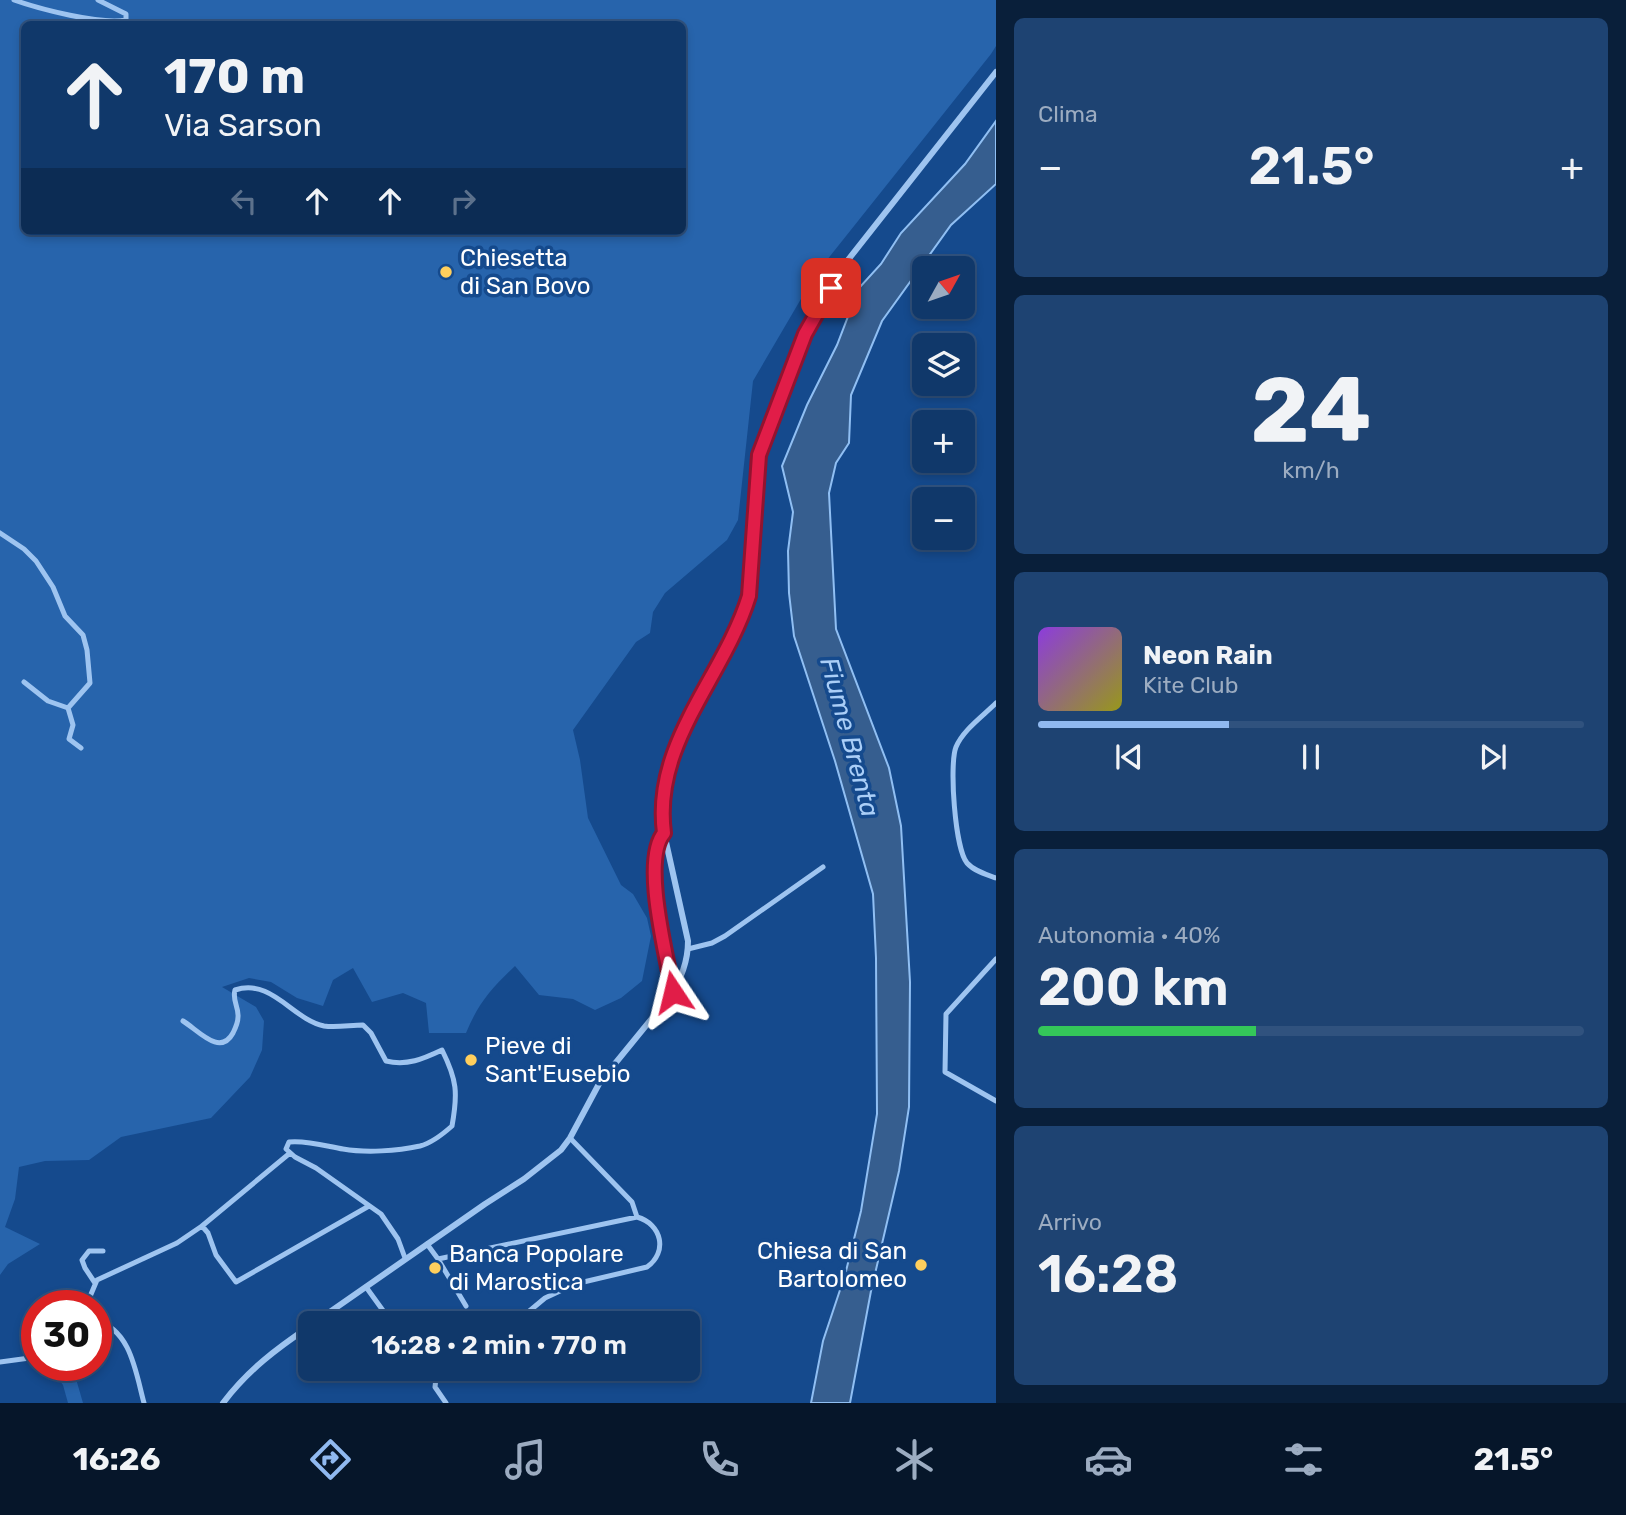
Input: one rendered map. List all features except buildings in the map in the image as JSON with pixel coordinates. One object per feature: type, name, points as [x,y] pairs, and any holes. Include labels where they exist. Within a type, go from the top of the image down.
[{"type":"street","points":[[15,0],[104,21],[125,20],[126,14],[122,10],[98,0]]},
{"type":"street","points":[[331,1311],[545,1165],[570,1138],[600,1082],[673,992],[683,970],[688,949],[661,814],[667,769],[676,743],[734,637],[749,596],[759,455],[805,334],[844,265],[996,72]]},
{"type":"street","points":[[0,533],[24,549],[36,561],[54,587],[65,616],[79,629],[85,641],[90,683],[68,708]]},
{"type":"street","points":[[24,682],[48,701],[68,708]]},
{"type":"street","points":[[996,703],[961,738],[955,748],[953,764],[961,851],[968,864],[996,878]]},
{"type":"street","points":[[68,708],[73,724],[69,739],[81,748]]},
{"type":"street","points":[[664,833],[659,838],[655,855],[654,885],[673,992]]},
{"type":"street","points":[[688,949],[712,943],[725,936],[823,866]]},
{"type":"street","points":[[996,959],[946,1014],[945,1072],[996,1101]]},
{"type":"street","points":[[183,1020],[213,1043],[222,1044],[230,1038],[239,1017],[233,998],[235,990],[246,987],[277,997],[304,1017],[325,1026],[363,1025],[371,1033],[386,1060],[396,1063],[418,1062],[442,1051],[456,1082],[457,1097],[452,1126],[437,1138],[421,1145],[366,1150],[349,1150],[298,1141],[289,1142],[286,1149],[381,1214],[391,1226],[405,1258]]},
{"type":"street","points":[[570,1138],[632,1202],[637,1217]]},
{"type":"street","points":[[92,1290],[95,1283],[177,1243],[202,1226],[289,1153]]},
{"type":"street","points":[[202,1226],[208,1233],[216,1255],[236,1282],[369,1206]]},
{"type":"street","points":[[438,1259],[637,1217],[651,1224],[657,1233],[661,1243],[655,1261],[647,1267],[575,1284],[545,1298],[529,1311]]},
{"type":"street","points":[[427,1244],[466,1306]]},
{"type":"street","points":[[95,1283],[82,1259],[89,1251],[103,1251]]},
{"type":"street","points":[[366,1287],[383,1311]]},
{"type":"street","points":[[112,1329],[121,1337],[129,1353],[144,1403]]},
{"type":"street","points":[[223,1403],[248,1372],[298,1334]]},
{"type":"street","points":[[0,1362],[21,1359]]},
{"type":"street","points":[[436,1381],[435,1387],[446,1403]]},
{"type":"shaded area","points":[[0,0],[996,0],[996,46],[991,54],[815,275],[753,381],[738,520],[727,540],[665,593],[653,612],[650,633],[636,642],[573,730],[588,818],[621,885],[633,894],[647,918],[651,936],[642,981],[621,998],[595,1010],[573,999],[539,995],[515,966],[486,996],[466,1033],[429,1033],[426,1003],[403,993],[372,1002],[353,968],[333,980],[323,1006],[297,998],[271,982],[249,978],[222,987],[256,1007],[264,1021],[262,1050],[250,1077],[211,1118],[121,1137],[89,1160],[45,1161],[19,1167],[15,1199],[5,1227],[40,1244],[8,1264],[0,1275]]},
{"type":"shaded area","points":[[60,1381],[77,1381],[83,1403],[68,1403]]},
{"type":"water","name":"Fiume Brenta","points":[[996,121],[996,184],[951,225],[929,256],[912,256],[912,279],[882,321],[851,395],[849,443],[836,463],[829,493],[836,629],[889,768],[901,826],[910,982],[909,1107],[899,1171],[871,1291],[850,1403],[811,1403],[823,1341],[845,1275],[861,1211],[877,1114],[876,958],[873,894],[835,761],[794,636],[788,551],[793,512],[782,466],[807,405],[837,345],[859,288],[881,264],[901,233],[965,164]]},
{"type":"place","name":"Chiesetta di San Bovo","points":[[446,272]]},
{"type":"place","name":"Pieve di Sant'Eusebio","points":[[471,1060]]},
{"type":"place","name":"Chiesa di San Bartolomeo","points":[[921,1265]]},
{"type":"place","name":"Banca Popolare di Marostica","points":[[435,1268]]},
{"type":"route","points":[[673,992],[654,885],[655,855],[659,838],[664,833],[661,814],[667,769],[676,743],[734,637],[742,617],[749,596],[759,455],[805,334],[831,288]]}]
